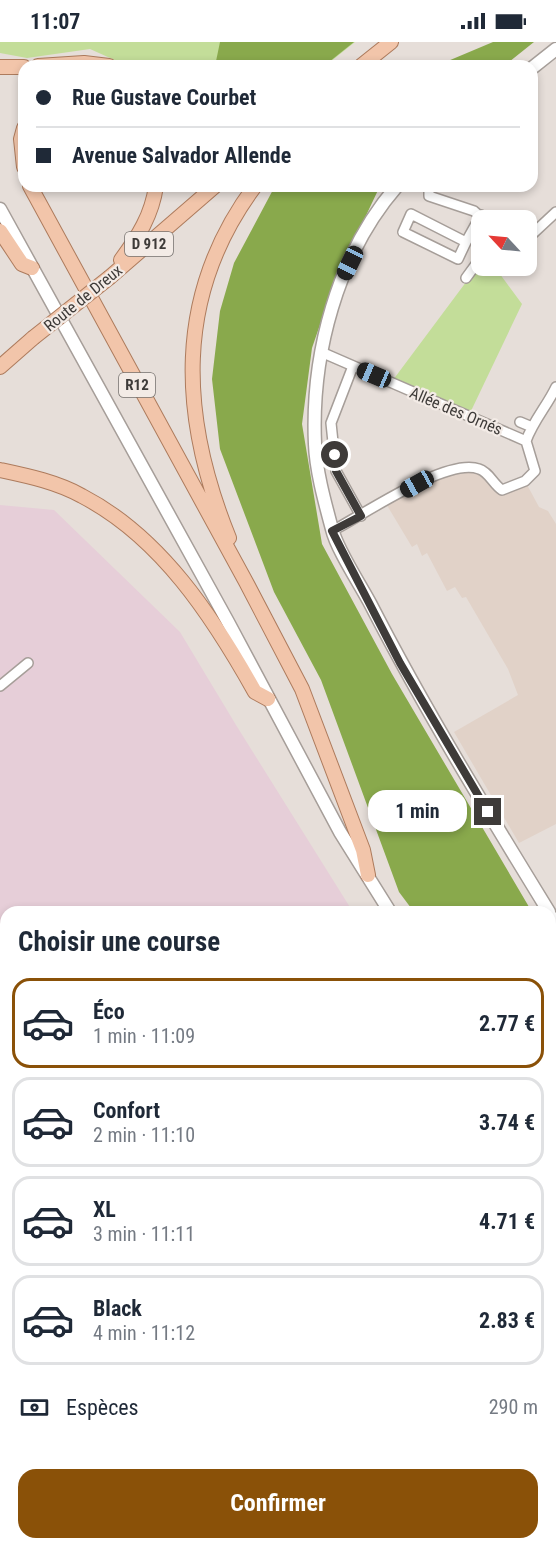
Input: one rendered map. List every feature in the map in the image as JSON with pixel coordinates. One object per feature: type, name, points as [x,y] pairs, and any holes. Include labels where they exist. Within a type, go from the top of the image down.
[{"type":"main road","points":[[368,60],[391,42]]},
{"type":"main road","points":[[378,60],[400,42]]},
{"type":"main road","points":[[0,67],[18,67]]},
{"type":"main road","name":"R12","points":[[33,192],[302,689],[363,850],[368,875]]},
{"type":"main road","points":[[110,277],[145,226],[155,192]]},
{"type":"main road","name":"Route de Dreux","points":[[2,361],[22,348],[212,192]]},
{"type":"main road","name":"R12","points":[[246,582],[203,468],[195,426],[192,354],[205,285],[231,222],[251,192]]},
{"type":"main road","name":"R12","points":[[0,231],[22,264],[32,268]]},
{"type":"main road","name":"R12","points":[[0,470],[37,477],[82,495],[115,516],[174,572],[202,605],[255,692],[268,699]]},
{"type":"street","points":[[538,63],[556,49]]},
{"type":"street","points":[[393,192],[366,230],[342,280],[321,352],[315,386],[315,446],[332,531],[400,663],[545,906]]},
{"type":"street","points":[[429,192],[429,196],[471,213]]},
{"type":"street","name":"R12","points":[[0,209],[228,622],[340,832],[386,906]]},
{"type":"street","points":[[537,230],[556,212]]},
{"type":"street","points":[[466,242],[411,214],[403,232],[458,259],[471,235]]},
{"type":"street","points":[[466,278],[471,271]]},
{"type":"street","name":"Allée des Ornés","points":[[321,352],[526,441]]},
{"type":"street","points":[[352,366],[331,423],[336,471],[361,516]]},
{"type":"street","points":[[332,531],[454,467],[480,469],[502,490],[510,489],[530,477],[535,471],[526,441],[556,387]]},
{"type":"street","points":[[520,422],[532,427]]},
{"type":"street","points":[[0,686],[28,663]]},
{"type":"shaded area","points":[[471,467],[498,487],[525,481],[539,507],[548,511],[556,524],[556,824],[519,843],[454,732],[518,695],[508,669],[466,597],[462,598],[455,587],[447,591],[427,553],[422,556],[417,544],[412,547],[385,502],[433,476]]},
{"type":"shaded area","points":[[0,505],[54,510],[180,632],[349,906],[0,906]]},
{"type":"green space","points":[[0,42],[355,42],[332,60],[115,60],[90,49],[27,58],[0,53]]},
{"type":"green space","points":[[220,42],[354,42],[332,60],[216,60]]},
{"type":"green space","points":[[493,42],[534,42],[512,60],[450,60]]},
{"type":"green space","points":[[272,192],[377,192],[335,281],[312,348],[302,424],[322,544],[392,674],[528,906],[410,906],[399,892],[321,680],[274,592],[220,449],[212,379],[220,311],[234,263]]},
{"type":"green space","points":[[471,275],[501,276],[522,304],[471,411],[393,380]]},
{"type":"route","points":[[335,455],[336,471],[361,516],[332,531],[400,663],[488,812]]}]
